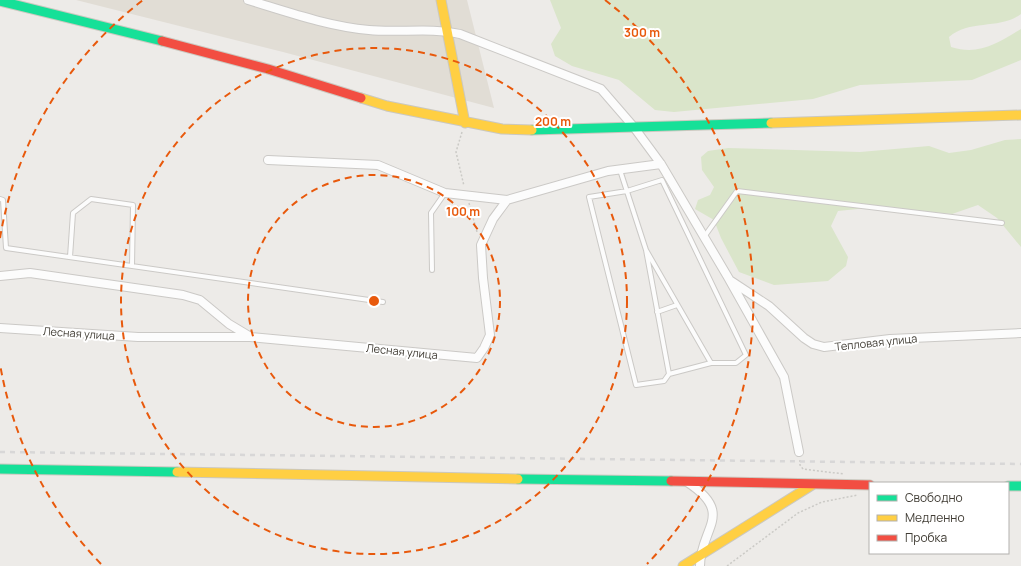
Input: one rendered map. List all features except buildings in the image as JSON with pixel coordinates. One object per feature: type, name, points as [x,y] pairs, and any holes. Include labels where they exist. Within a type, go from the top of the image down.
[{"type":"street","points":[[248,0],[326,23],[350,28],[371,30],[447,31],[460,34],[601,89],[633,126],[661,164],[729,279],[784,377],[799,452]]},
{"type":"street","points":[[441,0],[465,123]]},
{"type":"street","points":[[0,1],[102,25],[268,69],[387,106],[465,123],[502,129],[559,130],[633,126],[1021,115]]},
{"type":"street","points":[[268,160],[378,165],[445,193],[507,200],[608,172],[661,164]]},
{"type":"street","name":"Лесная улица","points":[[0,328],[138,336],[250,337],[477,358],[490,335],[483,278],[481,245],[493,219],[507,200]]},
{"type":"street","points":[[0,276],[30,273],[183,296],[200,300],[229,324],[250,337]]},
{"type":"street","name":"Тепловая улица","points":[[729,279],[769,306],[804,338],[813,344],[824,347],[890,338],[1021,333]]},
{"type":"street","points":[[0,469],[869,485]]},
{"type":"street","points":[[686,482],[702,492],[712,509],[711,528],[700,556],[700,566]]},
{"type":"street","points":[[683,566],[812,485]]},
{"type":"street","points":[[1009,486],[1021,486]]},
{"type":"lane","points":[[620,170],[646,250],[669,374]]},
{"type":"lane","points":[[662,180],[746,355],[736,363],[711,363],[669,374],[664,381],[636,385],[589,197],[627,191],[662,180]]},
{"type":"lane","points":[[704,237],[737,191],[1002,223]]},
{"type":"lane","points":[[432,270],[431,213],[445,193]]},
{"type":"lane","points":[[0,199],[3,200],[6,248],[383,302]]},
{"type":"lane","points":[[70,257],[73,213],[91,199],[133,205],[132,266]]},
{"type":"lane","points":[[646,250],[711,363]]},
{"type":"lane","points":[[657,312],[678,305]]},
{"type":"path","points":[[465,123],[456,152],[466,196],[481,245]]},
{"type":"path","points":[[799,452],[800,465],[803,470],[833,472],[847,476]]},
{"type":"path","points":[[727,566],[798,513],[822,502],[863,494]]},
{"type":"shaded area","points":[[76,0],[467,0],[494,108],[283,52]]},
{"type":"green space","points":[[550,0],[1021,0],[1021,14],[1013,19],[995,24],[966,28],[949,37],[951,47],[971,50],[988,47],[1021,29],[1021,60],[972,80],[860,85],[813,99],[674,112],[655,110],[619,80],[572,66],[555,56],[551,44],[561,28]]},
{"type":"green space","points":[[1021,139],[1021,247],[997,218],[978,205],[952,214],[877,207],[838,211],[831,226],[848,257],[846,266],[828,281],[774,285],[739,272],[721,238],[714,220],[695,209],[698,200],[710,195],[714,187],[702,170],[701,157],[708,151],[728,148],[860,152],[929,146],[949,153],[971,150],[1005,140]]},
{"type":"railway","points":[[0,452],[1021,464]]},
{"type":"traffic: fast","points":[[0,1],[162,41]]},
{"type":"traffic: fast","points":[[532,130],[771,123]]},
{"type":"traffic: fast","points":[[0,469],[177,472]]},
{"type":"traffic: fast","points":[[518,479],[671,481]]},
{"type":"traffic: fast","points":[[1009,486],[1021,486]]},
{"type":"traffic: slow","points":[[441,0],[465,123]]},
{"type":"traffic: slow","points":[[361,98],[387,106],[502,129],[532,130]]},
{"type":"traffic: slow","points":[[771,123],[1021,115]]},
{"type":"traffic: slow","points":[[177,472],[518,479]]},
{"type":"traffic: slow","points":[[683,566],[812,485]]},
{"type":"traffic: jam","points":[[162,41],[268,69],[361,98]]},
{"type":"traffic: jam","points":[[671,481],[869,485]]}]
